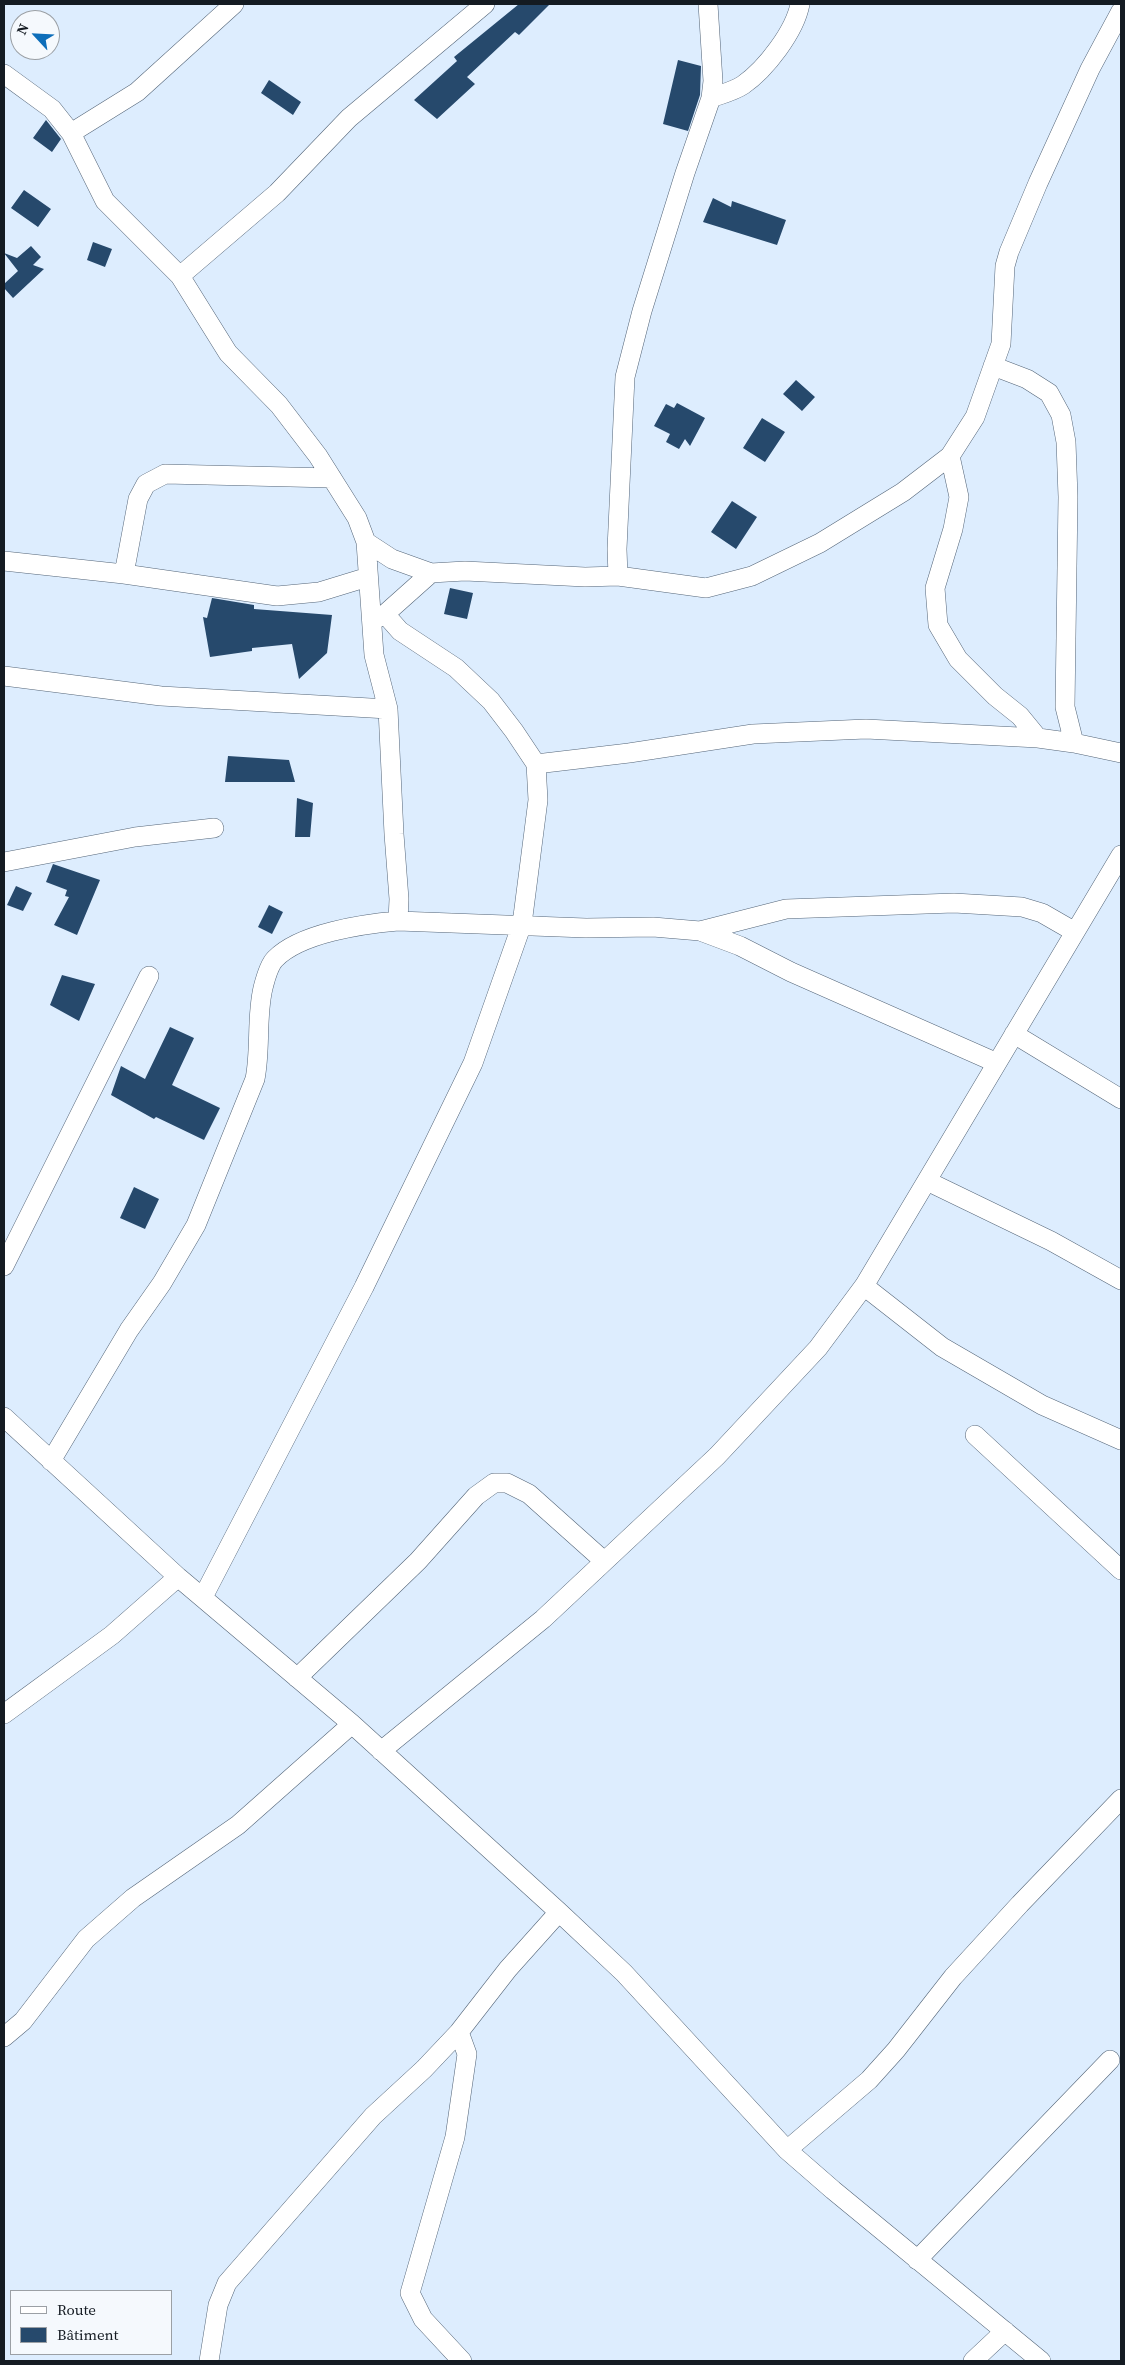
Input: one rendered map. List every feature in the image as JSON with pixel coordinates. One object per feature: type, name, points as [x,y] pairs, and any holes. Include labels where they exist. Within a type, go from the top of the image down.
[{"type":"street","points":[[71,133],[137,92],[234,4]]},
{"type":"street","points":[[180,276],[277,192],[350,118],[485,4]]},
{"type":"street","points":[[618,576],[617,549],[626,377],[642,311],[684,173],[711,98],[713,80],[708,4]]},
{"type":"street","points":[[711,98],[734,90],[752,77],[788,35],[798,16],[800,4]]},
{"type":"street","points":[[366,542],[392,559],[431,573],[465,571],[585,577],[618,576],[706,588],[752,576],[820,543],[903,492],[950,456],[975,417],[1001,344],[1005,266],[1009,252],[1090,69],[1121,11]]},
{"type":"street","points":[[4,74],[52,109],[71,133],[105,201],[180,276],[228,353],[279,405],[332,478],[357,518],[366,542],[368,577],[378,618],[374,655],[388,709],[399,899],[398,921]]},
{"type":"street","points":[[993,366],[1027,379],[1049,393],[1061,415],[1066,442],[1068,497],[1065,707],[1074,743]]},
{"type":"street","points":[[950,456],[959,497],[953,529],[935,588],[938,625],[958,659],[995,696],[1020,716],[1038,738]]},
{"type":"street","points":[[124,574],[138,498],[146,484],[165,474],[332,478]]},
{"type":"street","points":[[4,561],[124,574],[277,596],[320,592],[368,577]]},
{"type":"street","points":[[378,618],[431,573]]},
{"type":"street","points":[[203,1597],[364,1287],[473,1063],[522,924],[538,800],[536,764],[491,701],[456,668],[378,618]]},
{"type":"street","points":[[4,676],[161,696],[388,709]]},
{"type":"street","points":[[536,764],[629,753],[753,734],[866,729],[1038,738],[1121,753]]},
{"type":"street","points":[[4,862],[135,837],[214,828]]},
{"type":"street","points":[[381,1751],[543,1618],[724,1449],[818,1348],[864,1286],[1121,854]]},
{"type":"street","points":[[700,931],[786,909],[954,903],[1022,907],[1042,913],[1075,932]]},
{"type":"street","points":[[51,1461],[129,1330],[162,1283],[196,1226],[255,1079],[259,1056],[258,1030],[263,986],[274,960],[297,944],[358,924],[398,921],[522,924],[586,928],[653,927],[700,931],[740,946],[799,976],[997,1063]]},
{"type":"street","points":[[4,1266],[150,976]]},
{"type":"street","points":[[1014,1034],[1121,1099]]},
{"type":"street","points":[[927,1181],[1051,1240],[1121,1280]]},
{"type":"street","points":[[864,1286],[942,1347],[1042,1405],[1121,1440]]},
{"type":"street","points":[[4,1417],[178,1577],[352,1724],[559,1912],[624,1973],[787,2150],[1041,2361]]},
{"type":"street","points":[[975,1435],[1121,1570]]},
{"type":"street","points":[[297,1678],[404,1575],[476,1496],[494,1483],[507,1483],[529,1494],[604,1560]]},
{"type":"street","points":[[4,1714],[112,1635],[178,1577]]},
{"type":"street","points":[[4,2037],[22,2021],[86,1939],[133,1898],[238,1825],[352,1724]]},
{"type":"street","points":[[787,2150],[869,2080],[896,2050],[953,1977],[1121,1799]]},
{"type":"street","points":[[208,2361],[218,2304],[226,2283],[373,2116],[424,2069],[459,2032],[508,1968],[559,1912]]},
{"type":"street","points":[[459,2032],[466,2054],[455,2137],[410,2292],[422,2319],[462,2361]]},
{"type":"street","points":[[918,2260],[1110,2060]]},
{"type":"street","points":[[973,2361],[1005,2331]]},
{"type":"building","points":[[519,4],[550,4],[519,35],[515,32],[467,77],[475,84],[437,119],[414,100],[457,61],[454,57]]},
{"type":"building","points":[[678,60],[701,66],[700,95],[688,131],[663,124]]},
{"type":"building","points":[[269,80],[301,102],[293,115],[261,93]]},
{"type":"building","points":[[46,120],[61,139],[52,152],[33,138]]},
{"type":"building","points":[[24,190],[51,209],[38,227],[11,208]]},
{"type":"building","points":[[713,198],[731,207],[732,201],[786,220],[777,245],[703,222]]},
{"type":"building","points":[[93,242],[112,249],[105,267],[87,260]]},
{"type":"building","points":[[31,246],[41,257],[33,265],[44,269],[13,298],[4,288],[4,284],[18,271],[4,253],[17,258]]},
{"type":"building","points":[[796,380],[815,397],[802,411],[783,394]]},
{"type":"building","points":[[677,403],[705,418],[690,446],[685,439],[679,449],[666,442],[670,434],[654,426],[666,404],[674,408]]},
{"type":"building","points":[[762,418],[785,432],[765,462],[743,448]]},
{"type":"building","points":[[732,501],[757,517],[736,549],[711,532]]},
{"type":"building","points":[[450,588],[473,593],[467,619],[444,614]]},
{"type":"building","points":[[212,598],[254,605],[254,609],[332,615],[327,653],[299,679],[292,644],[252,648],[252,651],[210,657],[203,617],[207,618]]},
{"type":"building","points":[[228,756],[289,760],[295,782],[225,782]]},
{"type":"building","points":[[297,798],[313,803],[310,837],[295,837]]},
{"type":"building","points":[[53,864],[100,880],[77,935],[54,925],[69,897],[65,896],[67,890],[46,882]]},
{"type":"building","points":[[16,886],[32,893],[23,911],[7,905]]},
{"type":"building","points":[[269,905],[283,912],[272,934],[258,927]]},
{"type":"building","points":[[62,975],[95,984],[79,1021],[50,1005]]},
{"type":"building","points":[[170,1027],[194,1038],[172,1085],[220,1108],[204,1140],[156,1117],[154,1119],[111,1095],[121,1066],[145,1079]]},
{"type":"building","points":[[134,1187],[159,1199],[145,1229],[120,1218]]}]
